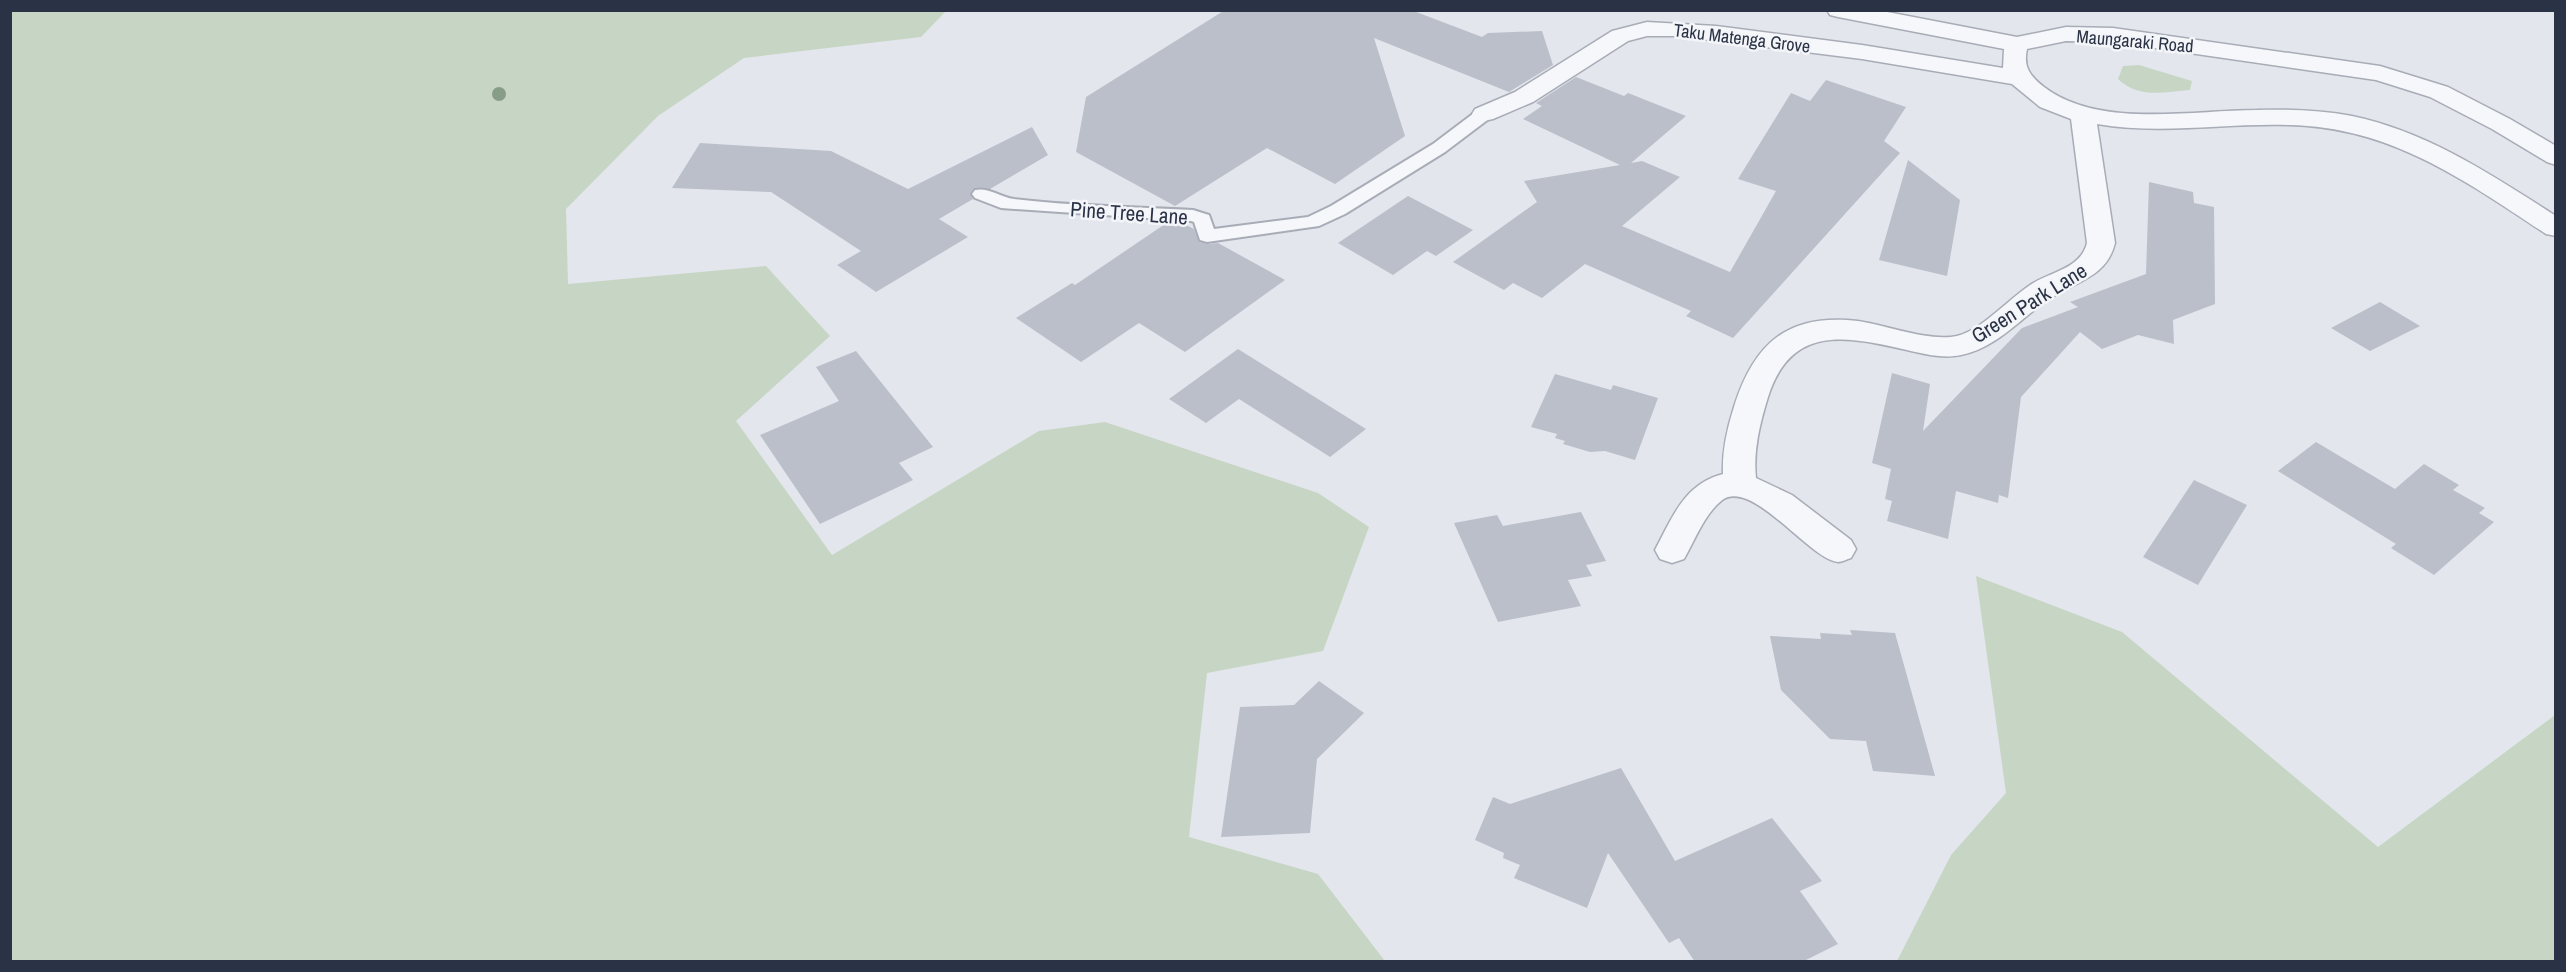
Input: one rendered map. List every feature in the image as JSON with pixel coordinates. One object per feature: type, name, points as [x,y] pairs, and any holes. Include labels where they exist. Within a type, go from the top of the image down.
[{"type":"street","points":[[1838,10],[2017,44],[2013,61],[2019,78],[2034,94],[2084,116],[2135,120],[2306,118],[2343,122],[2376,130],[2404,141],[2455,167],[2556,228]]},
{"type":"street","name":"Taku Matenga Grove","points":[[1485,114],[1524,97],[1620,36],[1647,29],[1716,33],[1862,52],[2019,78]]},
{"type":"street","name":"Maungaraki Road","points":[[2017,44],[2066,34],[2113,35],[2380,73],[2439,92],[2501,124],[2556,157]]},
{"type":"street","name":"Green Park Lane","points":[[1740,485],[1737,464],[1741,440],[1761,372],[1771,357],[1797,337],[1835,328],[1937,345],[1963,344],[1986,332],[2043,290],[2095,262],[2102,243],[2084,116]]},
{"type":"street","points":[[1672,550],[1710,493],[1724,486],[1740,485],[1751,488],[1805,519],[1839,549]]},
{"type":"lane","name":"Pine Tree Lane","points":[[981,194],[1000,203],[1035,207],[1193,216],[1202,219],[1207,236],[1312,222],[1338,210],[1439,148],[1485,114]]},
{"type":"green space","points":[[10,11],[946,11],[921,37],[744,58],[658,116],[566,209],[568,284],[766,266],[830,336],[736,421],[832,555],[1039,431],[1105,422],[1318,493],[1369,527],[1323,651],[1207,673],[1189,837],[1318,874],[1385,961],[11,961]]},
{"type":"green space","points":[[2139,65],[2192,81],[2190,90],[2143,92],[2118,79],[2123,66]]},
{"type":"green space","points":[[1976,576],[2122,632],[2378,847],[2555,715],[2555,961],[1897,961],[1951,855],[2006,793]]},
{"type":"building","points":[[1225,10],[1411,10],[1482,37],[1488,33],[1542,31],[1553,65],[1509,92],[1374,38],[1405,136],[1335,184],[1267,148],[1175,206],[1076,152],[1086,97]]},
{"type":"building","points":[[1576,77],[1624,96],[1628,93],[1686,116],[1631,163],[1642,161],[1680,177],[1622,226],[1730,272],[1776,191],[1738,179],[1791,93],[1810,101],[1826,80],[1906,107],[1884,141],[1900,153],[1733,338],[1686,316],[1691,311],[1585,264],[1542,298],[1513,283],[1504,290],[1453,262],[1537,202],[1524,181],[1620,165],[1523,119],[1542,106],[1536,103]]},
{"type":"building","points":[[1032,127],[1048,155],[990,189],[973,189],[970,194],[973,199],[939,219],[968,237],[876,292],[837,265],[861,251],[771,192],[672,188],[700,143],[831,151],[908,189]]},
{"type":"building","points":[[1908,160],[1960,200],[1947,276],[1879,260]]},
{"type":"building","points":[[2149,182],[2193,192],[2194,203],[2214,207],[2215,304],[2173,320],[2174,344],[2138,335],[2102,349],[2080,332],[2021,397],[2008,498],[1999,495],[1998,503],[1956,491],[1948,539],[1887,521],[1892,501],[1885,499],[1891,469],[1872,463],[1892,373],[1930,384],[1923,431],[2022,328],[2078,307],[2070,302],[2146,274]]},
{"type":"building","points":[[1408,196],[1473,230],[1436,256],[1427,251],[1393,275],[1338,243]]},
{"type":"building","points":[[1168,222],[1182,223],[1194,229],[1199,242],[1218,243],[1285,280],[1185,352],[1139,323],[1081,362],[1016,318],[1072,283],[1075,285]]},
{"type":"building","points":[[2380,302],[2420,326],[2370,351],[2331,328]]},
{"type":"building","points":[[1238,349],[1366,429],[1330,457],[1239,399],[1206,423],[1169,399]]},
{"type":"building","points":[[856,351],[933,447],[899,463],[913,480],[820,524],[760,435],[839,401],[816,367]]},
{"type":"building","points":[[1555,374],[1611,390],[1613,385],[1658,398],[1635,460],[1605,451],[1590,452],[1563,444],[1565,441],[1555,438],[1557,434],[1531,427]]},
{"type":"building","points":[[2316,442],[2395,489],[2424,464],[2459,485],[2453,490],[2485,508],[2479,513],[2494,522],[2434,575],[2391,548],[2396,544],[2278,471]]},
{"type":"building","points":[[2194,480],[2247,505],[2198,585],[2143,557]]},
{"type":"building","points":[[1581,512],[1606,561],[1586,565],[1592,576],[1568,580],[1581,606],[1498,622],[1454,523],[1497,515],[1503,526]]},
{"type":"building","points":[[1850,630],[1895,633],[1935,776],[1873,771],[1866,741],[1830,739],[1781,690],[1770,636],[1821,639],[1820,633],[1852,635]]},
{"type":"building","points":[[1319,681],[1364,713],[1317,759],[1310,833],[1221,837],[1240,707],[1294,705]]},
{"type":"building","points":[[1621,768],[1675,861],[1772,818],[1822,881],[1800,891],[1838,944],[1802,962],[1695,962],[1679,938],[1669,943],[1608,853],[1587,908],[1514,878],[1520,865],[1503,858],[1504,853],[1475,840],[1493,797],[1510,804]]}]
